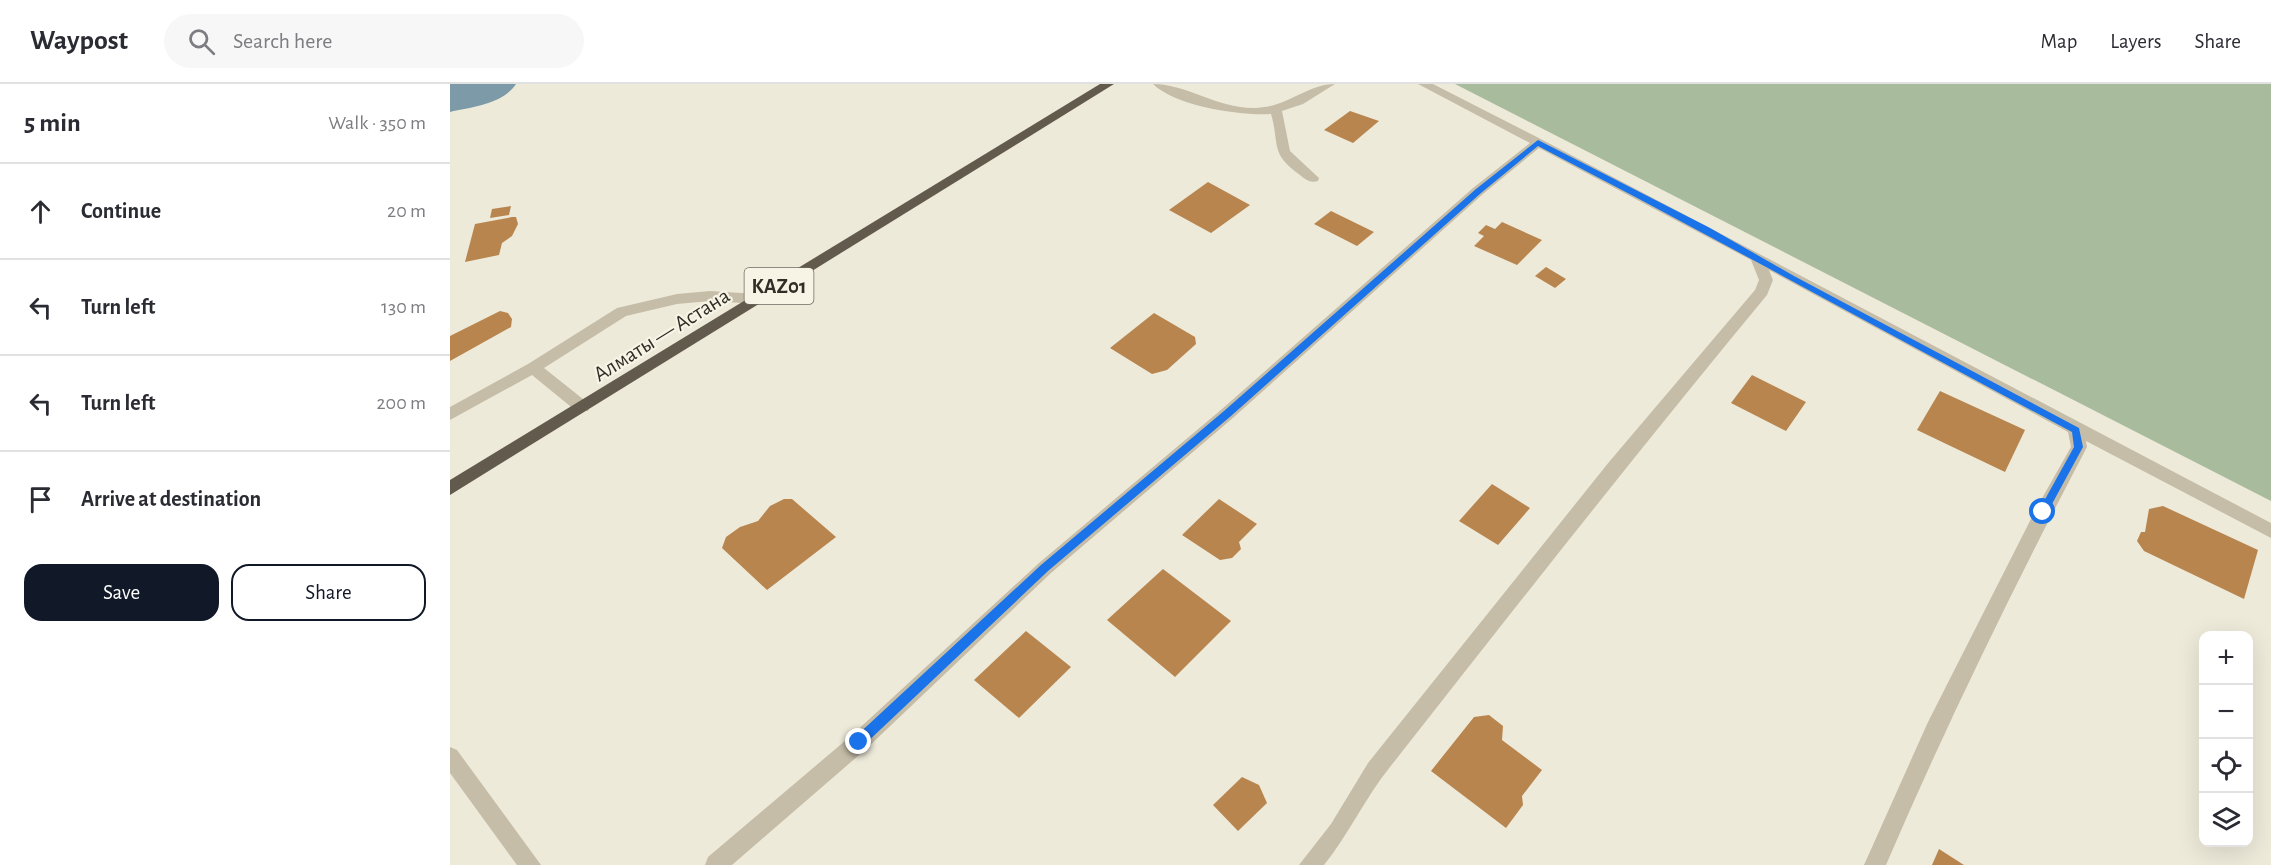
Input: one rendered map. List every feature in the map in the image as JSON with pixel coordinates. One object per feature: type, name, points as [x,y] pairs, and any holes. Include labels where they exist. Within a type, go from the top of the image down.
[{"type":"highway","name":"Алматы — Астана","points":[[450,488],[1108,84]]},
{"type":"street","points":[[1159,84],[1190,99],[1260,111],[1275,110],[1297,103],[1329,84]]},
{"type":"street","points":[[1424,84],[1538,142],[2076,430],[2271,531]]},
{"type":"street","points":[[1275,110],[1281,122],[1280,140],[1284,152],[1290,162],[1313,178]]},
{"type":"street","points":[[716,865],[859,742],[1045,568],[1228,413],[1478,191],[1538,142]]},
{"type":"street","points":[[1310,865],[1338,831],[1375,770],[1623,458],[1762,292],[1766,280],[1757,259]]},
{"type":"street","points":[[450,414],[533,368],[622,312],[699,297],[758,299]]},
{"type":"street","points":[[533,368],[582,407]]},
{"type":"street","points":[[1875,865],[1935,729],[2043,512],[2079,447],[2076,430]]},
{"type":"street","points":[[450,757],[530,865]]},
{"type":"green space","points":[[1455,84],[2271,84],[2271,501]]},
{"type":"building","points":[[1350,111],[1379,121],[1353,143],[1324,130]]},
{"type":"building","points":[[1208,182],[1250,205],[1211,233],[1169,210]]},
{"type":"building","points":[[511,206],[509,215],[490,218],[492,209]]},
{"type":"building","points":[[1331,211],[1374,232],[1357,246],[1314,224]]},
{"type":"building","points":[[516,217],[518,224],[512,236],[502,243],[499,255],[465,262],[475,224]]},
{"type":"building","points":[[1502,222],[1542,240],[1517,265],[1474,246],[1484,236],[1478,233],[1486,225],[1495,229]]},
{"type":"building","points":[[1546,267],[1566,279],[1555,288],[1535,276]]},
{"type":"building","points":[[500,311],[508,313],[512,319],[511,327],[450,361],[450,336]]},
{"type":"building","points":[[1154,313],[1195,337],[1196,344],[1167,370],[1152,374],[1110,348]]},
{"type":"building","points":[[1752,375],[1806,402],[1786,431],[1731,403]]},
{"type":"building","points":[[1940,391],[2025,430],[2005,472],[1917,430]]},
{"type":"building","points":[[1492,484],[1530,508],[1498,545],[1459,521]]},
{"type":"building","points":[[784,499],[792,499],[836,537],[767,590],[722,548],[726,537],[740,527],[758,521],[770,506]]},
{"type":"building","points":[[1219,499],[1257,524],[1239,542],[1241,549],[1232,558],[1220,560],[1182,535]]},
{"type":"building","points":[[2163,506],[2258,550],[2244,599],[2144,551],[2137,541],[2141,532],[2145,532],[2149,509]]},
{"type":"building","points":[[1163,569],[1231,621],[1175,677],[1107,620]]},
{"type":"building","points":[[1026,631],[1071,667],[1019,718],[974,680]]},
{"type":"building","points":[[1489,715],[1503,726],[1502,740],[1542,770],[1522,796],[1523,805],[1506,828],[1431,771],[1474,717]]},
{"type":"building","points":[[1242,777],[1259,785],[1267,803],[1238,831],[1213,805]]},
{"type":"building","points":[[1939,849],[1964,865],[1932,865]]},
{"type":"waterway","points":[[450,98],[470,94],[494,84]]},
{"type":"route","points":[[859,742],[1045,568],[1228,413],[1478,191],[1538,142],[1707,230],[1791,278],[2076,430],[2079,447],[2043,512]]}]
